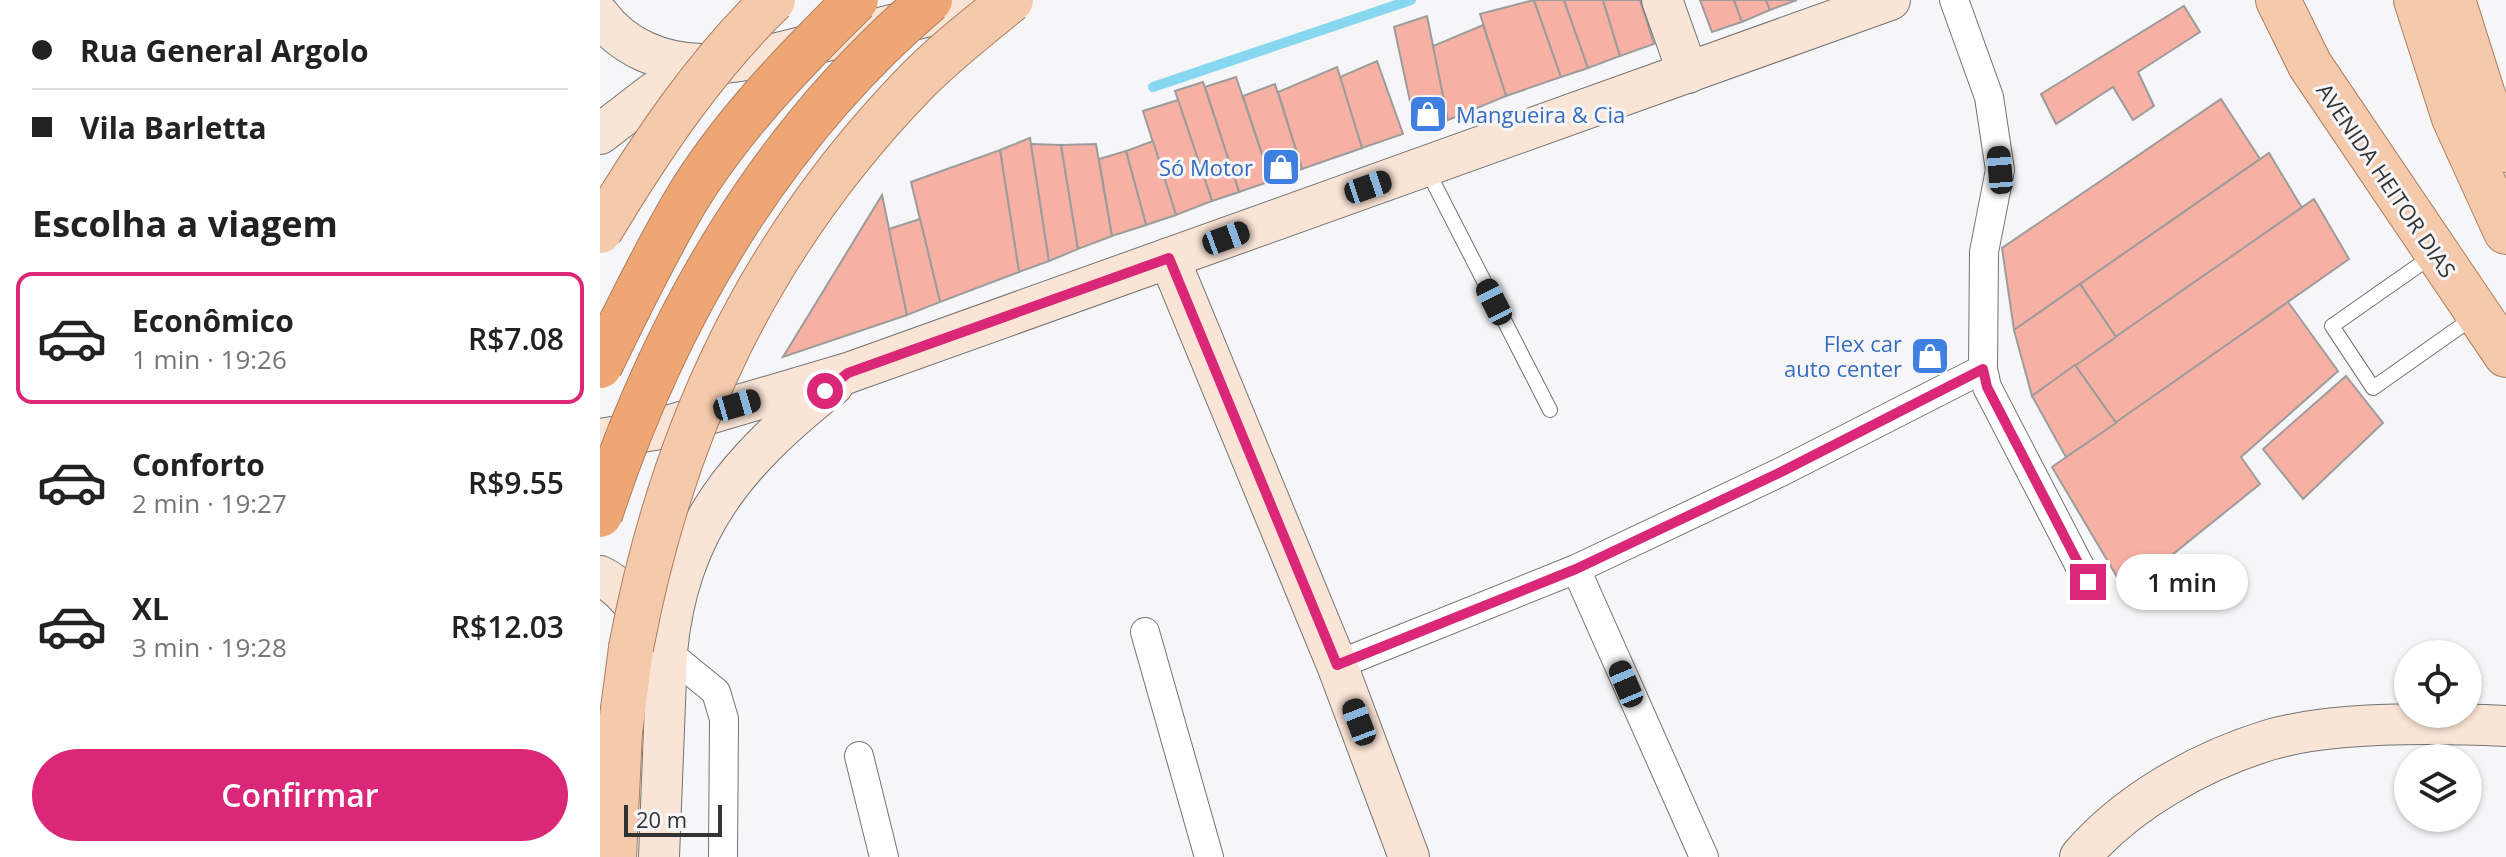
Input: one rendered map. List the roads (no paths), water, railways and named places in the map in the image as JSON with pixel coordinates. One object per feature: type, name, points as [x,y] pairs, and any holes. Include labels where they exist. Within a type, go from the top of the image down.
[{"type":"highway","points":[[600,366],[642,279],[687,199],[744,122],[807,48],[856,0]]},
{"type":"highway","points":[[600,515],[646,389],[686,304],[733,227],[845,80],[930,0]]},
{"type":"main road","points":[[614,857],[620,732],[644,578],[659,519],[710,380],[779,256],[862,142],[916,82],[1011,0]]},
{"type":"main road","points":[[2416,0],[2454,118],[2506,232]]},
{"type":"main road","points":[[2453,0],[2483,95],[2506,150]]},
{"type":"main road","name":"AVENIDA HEITOR DIAS","points":[[2277,1],[2310,65],[2506,355]]},
{"type":"main road","points":[[600,231],[638,167],[693,92],[775,22]]},
{"type":"street","points":[[600,134],[653,93],[775,22],[995,0]]},
{"type":"street","points":[[1662,0],[1688,73]]},
{"type":"street","points":[[600,439],[654,430],[848,373],[1890,0]]},
{"type":"street","points":[[1954,0],[1989,97],[2000,170],[1984,252],[1983,369],[1987,387],[2088,582]]},
{"type":"street","points":[[600,16],[620,39],[639,49],[663,58],[702,64]]},
{"type":"street","points":[[1169,258],[1337,665],[1409,857]]},
{"type":"street","points":[[1337,665],[1576,569],[1783,471],[1983,369]]},
{"type":"street","points":[[659,857],[669,625],[685,568],[708,517],[737,472],[780,427],[848,373]]},
{"type":"street","points":[[1576,569],[1704,857]]},
{"type":"street","points":[[600,576],[611,581],[634,604],[667,652],[716,692],[724,719],[723,857]]},
{"type":"street","points":[[1145,632],[1209,857]]},
{"type":"street","points":[[2080,857],[2134,806],[2181,778],[2270,740],[2302,733],[2445,724],[2506,726]]},
{"type":"street","points":[[859,756],[884,857]]},
{"type":"lane","points":[[1425,167],[1550,410]]},
{"type":"lane","points":[[2436,253],[2332,326],[2373,388],[2478,314]]},
{"type":"waterway","points":[[1153,87],[1411,0]]},
{"type":"place","name":"Mangueira & Cia","points":[[1428,114]]},
{"type":"place","name":"Só Motor","points":[[1281,167]]},
{"type":"place","name":"Flex car auto center","points":[[1930,356]]}]
